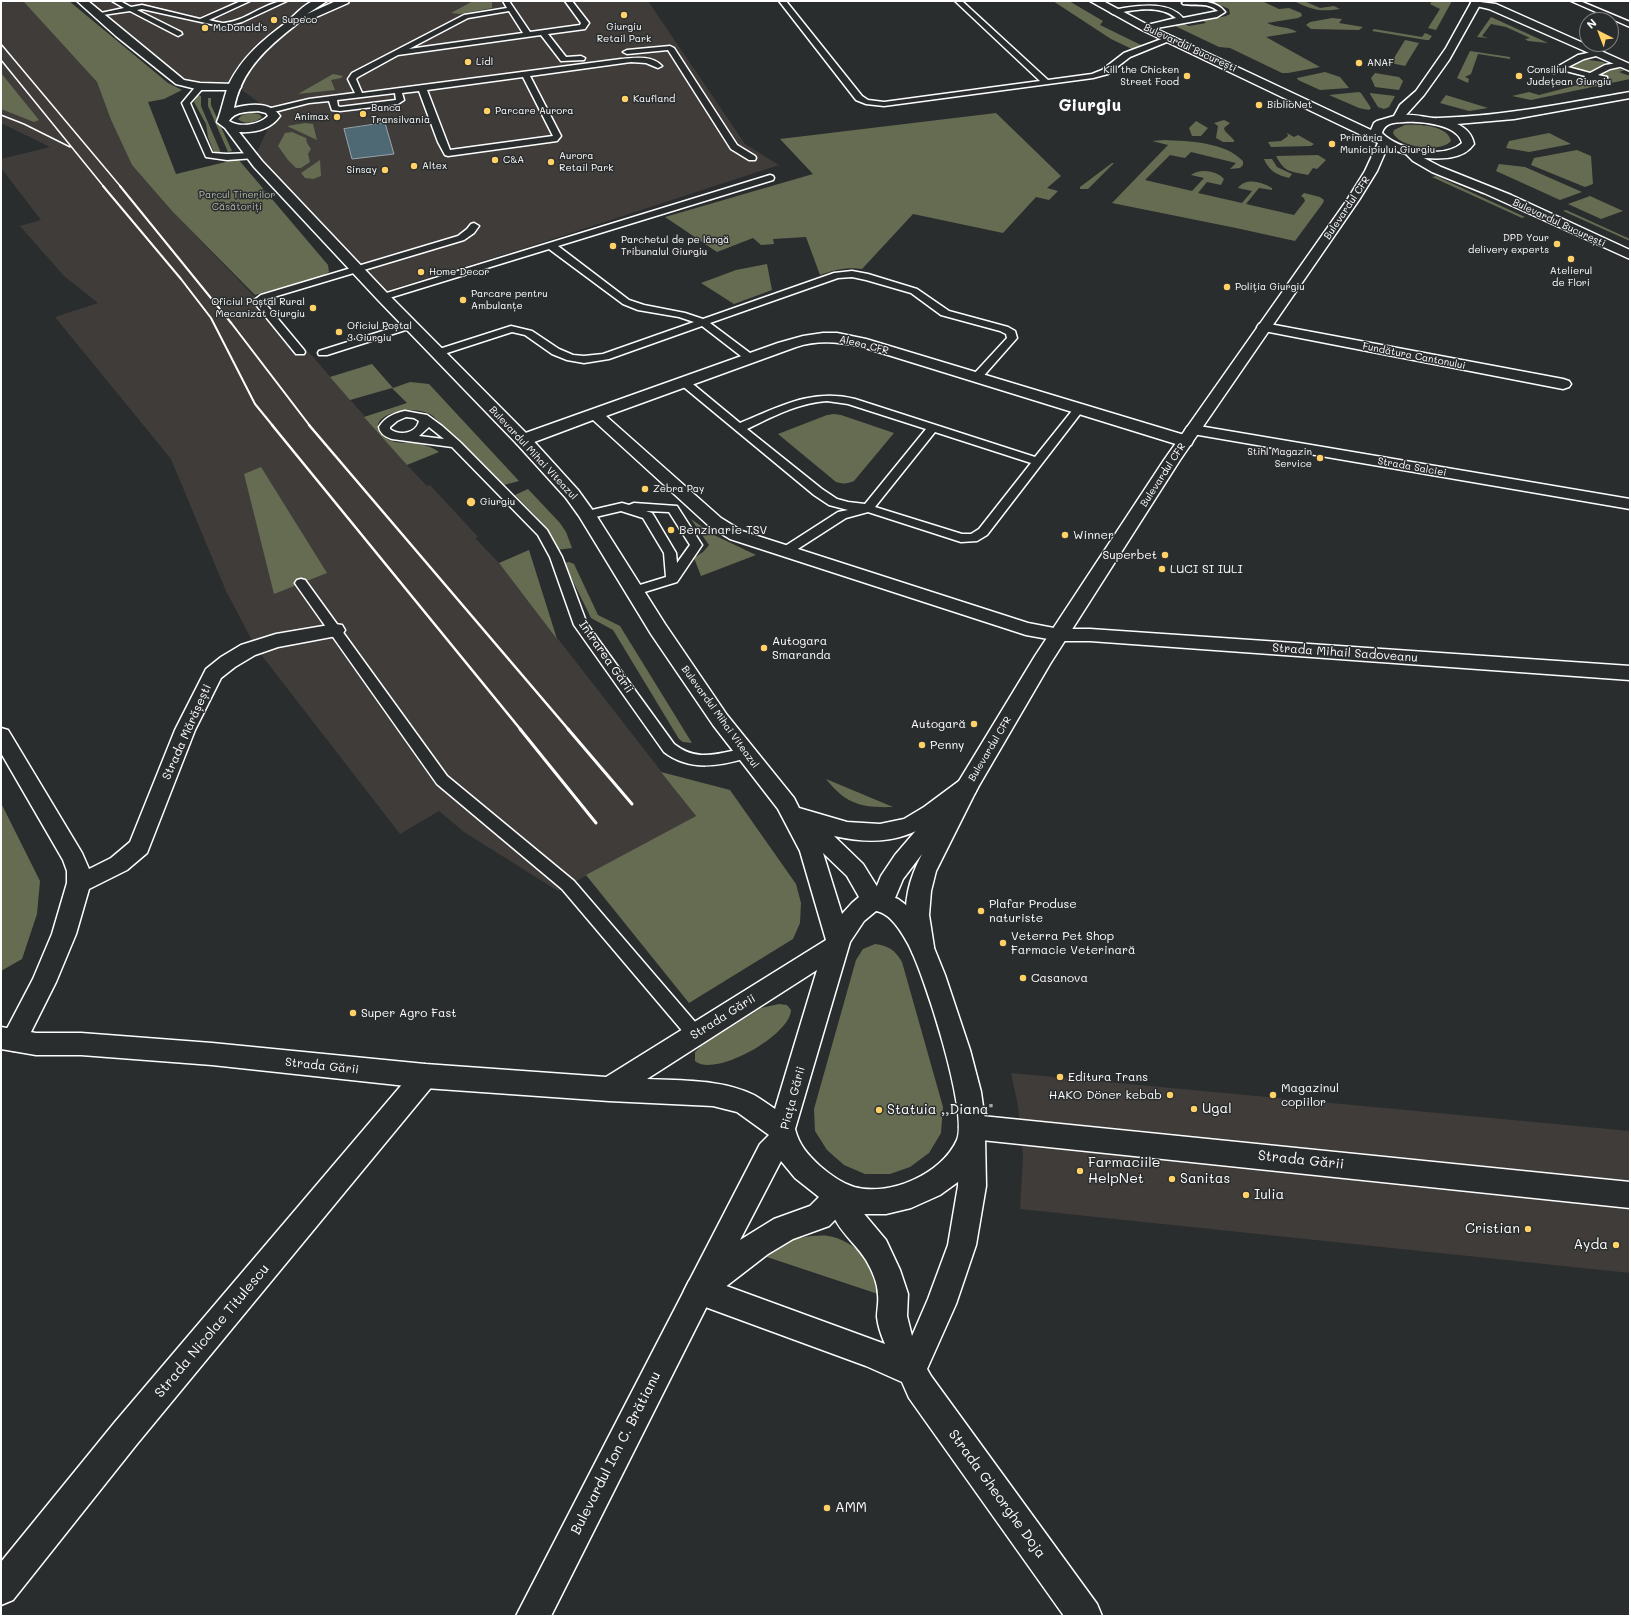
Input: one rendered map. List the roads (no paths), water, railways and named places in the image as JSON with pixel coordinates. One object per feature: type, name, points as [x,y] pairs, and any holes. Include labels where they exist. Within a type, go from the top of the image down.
[{"type":"main road","points":[[82,1],[180,82],[200,87],[235,87],[267,114]]},
{"type":"main road","points":[[227,121],[228,105],[242,70],[257,51],[295,21],[306,9],[322,1]]},
{"type":"main road","points":[[295,21],[321,12],[344,1]]},
{"type":"main road","name":"Bulevardul București","points":[[1095,1],[1113,12],[1146,28],[1407,151],[1429,166],[1489,190],[1630,255]]},
{"type":"main road","points":[[1383,141],[1376,134],[1376,128],[1379,125],[1393,120],[1418,97],[1436,71],[1476,2],[1492,6],[1625,66]]},
{"type":"main road","name":"Bulevardul București","points":[[1285,93],[1367,119],[1470,121],[1505,118]]},
{"type":"main road","points":[[1407,151],[1441,155],[1461,151],[1468,146],[1469,140],[1485,126],[1505,118],[1630,95]]},
{"type":"main road","points":[[1418,97],[1421,110],[1431,120],[1459,130],[1469,140]]},
{"type":"main road","points":[[227,121],[243,109],[267,114]]},
{"type":"main road","points":[[257,146],[267,114]]},
{"type":"main road","points":[[227,121],[247,128],[267,114]]},
{"type":"main road","name":"Bulevardul Mihai Viteazul","points":[[227,121],[257,146],[357,270],[523,440],[572,494],[635,590],[658,630],[720,720],[792,810],[855,870],[878,902]]},
{"type":"main road","name":"Bulevardul CFR","points":[[922,947],[917,915],[919,891],[925,871],[967,786],[1059,635],[1189,436],[1353,200],[1371,171],[1383,141]]},
{"type":"main road","name":"Bulevardul CFR","points":[[1371,171],[1407,151]]},
{"type":"main road","name":"Bulevardul București","points":[[1461,151],[1458,161],[1461,169],[1470,178],[1489,190]]},
{"type":"main road","name":"Fundătura Cantonului","points":[[1264,327],[1563,384]]},
{"type":"main road","name":"Aleea CFR","points":[[523,440],[750,358],[802,341],[824,337],[861,342],[1079,409],[1189,436]]},
{"type":"main road","name":"Strada Mihail Sadoveanu","points":[[595,414],[719,525],[736,535],[1026,629],[1059,635],[1090,635],[1630,673]]},
{"type":"main road","name":"Strada Salciei","points":[[1189,436],[1630,504]]},
{"type":"main road","name":"Strada Mărășești","points":[[79,883],[121,863],[134,854],[139,847],[185,730],[213,674],[228,662],[248,650],[276,641],[335,630]]},
{"type":"main road","points":[[1,736],[74,859],[78,871],[79,883],[64,934],[47,976],[13,1044]]},
{"type":"main road","points":[[792,810],[819,824],[863,834],[880,834],[905,828],[927,817],[967,786]]},
{"type":"main road","name":"Bulevardul CFR","points":[[878,902],[903,861],[967,786]]},
{"type":"main road","name":"Bulevardul Mihai Viteazul","points":[[792,810],[811,851],[827,901],[838,943]]},
{"type":"main road","points":[[699,1291],[871,1353],[911,1371],[941,1304],[962,1246],[972,1186],[972,1132],[967,1090],[957,1048],[932,971],[922,947],[910,925],[900,913],[887,904],[878,902]]},
{"type":"main road","name":"Piața Gării","points":[[878,902],[867,904],[852,918],[838,943],[783,1134],[793,1156],[808,1173],[826,1187],[843,1197],[869,1202],[905,1197],[925,1189],[953,1168],[960,1160],[972,1132]]},
{"type":"main road","name":"Strada Gării","points":[[609,1089],[696,1035],[838,943]]},
{"type":"main road","name":"Strada Gării","points":[[13,1044],[81,1044],[212,1054],[424,1076],[609,1089],[722,1095],[738,1100],[755,1109],[783,1134]]},
{"type":"main road","name":"Strada Nicolae Titulescu","points":[[1,1588],[131,1427],[424,1076]]},
{"type":"main road","name":"Strada Gării","points":[[972,1132],[1630,1195]]},
{"type":"main road","name":"Bulevardul Ion C. Brătianu","points":[[532,1616],[770,1153],[783,1134]]},
{"type":"main road","name":"Bulevardul Ion C. Brătianu","points":[[699,1291],[758,1244],[784,1229],[819,1216],[843,1197]]},
{"type":"main road","name":"Strada Gheorghe Doja","points":[[843,1197],[848,1216],[876,1250],[886,1270],[892,1294],[892,1316],[896,1334],[911,1371],[920,1387],[1085,1616]]},
{"type":"lane","points":[[115,1],[132,8],[178,34]]},
{"type":"lane","points":[[201,21],[246,1]]},
{"type":"lane","points":[[98,15],[142,7],[220,24],[233,23],[284,1]]},
{"type":"lane","points":[[506,1],[528,35]]},
{"type":"lane","points":[[398,53],[575,29],[584,25],[568,1]]},
{"type":"lane","points":[[782,1],[859,98],[866,102],[884,104],[1100,74],[1128,56],[1170,39]]},
{"type":"lane","points":[[958,1],[1046,82]]},
{"type":"lane","points":[[1574,1],[1630,25]]},
{"type":"lane","points":[[1146,28],[1217,15],[1222,12],[1219,8],[1207,4],[1185,3]]},
{"type":"lane","points":[[1154,8],[1170,5]]},
{"type":"lane","points":[[1113,12],[1141,7],[1154,8],[1175,14],[1180,18],[1178,21]]},
{"type":"lane","points":[[359,94],[352,78],[466,16],[511,9]]},
{"type":"lane","points":[[543,33],[570,67]]},
{"type":"lane","points":[[602,55],[670,48],[734,147],[752,158]]},
{"type":"lane","points":[[1554,71],[1581,57],[1597,53]]},
{"type":"lane","points":[[564,60],[587,57]]},
{"type":"lane","points":[[267,114],[297,103],[359,94],[422,88],[570,67],[636,60],[648,61],[658,66]]},
{"type":"lane","points":[[1583,80],[1608,66],[1625,66]]},
{"type":"lane","points":[[1561,67],[1604,79]]},
{"type":"lane","points":[[422,88],[446,151],[448,152],[554,138],[557,136],[525,74]]},
{"type":"lane","points":[[200,87],[186,103],[209,155],[227,157],[257,146]]},
{"type":"lane","points":[[332,98],[335,108],[340,109],[398,102],[400,100],[398,90]]},
{"type":"lane","points":[[382,297],[770,178]]},
{"type":"lane","points":[[300,352],[258,301],[264,297],[461,238],[471,232],[474,226]]},
{"type":"lane","points":[[550,245],[626,302],[639,307],[689,316],[703,322],[750,358]]},
{"type":"lane","points":[[438,352],[496,332],[515,329],[531,334],[552,349],[570,358],[584,360],[605,357],[837,275],[852,274],[868,277],[914,291],[937,309],[952,315],[1004,329],[1011,333],[1012,338],[976,378]]},
{"type":"lane","points":[[323,353],[410,325]]},
{"type":"lane","points":[[684,382],[818,492],[834,502],[847,506],[868,508],[961,538],[973,538],[983,532],[1079,409]]},
{"type":"lane","points":[[739,428],[806,401],[822,398],[851,402],[1038,462]]},
{"type":"lane","points":[[398,436],[405,436],[418,432],[425,424],[423,417],[412,414],[405,414],[392,418],[385,426],[385,429],[388,433],[398,436],[456,444]]},
{"type":"lane","name":"Intrarea Gării","points":[[423,417],[456,444],[543,533],[556,557],[581,625],[669,748],[677,756],[689,760],[714,761],[746,753]]},
{"type":"lane","points":[[786,551],[842,515],[868,508],[933,428]]},
{"type":"lane","points":[[622,507],[648,516],[670,553],[673,579]]},
{"type":"lane","points":[[587,515],[622,507],[673,509],[696,545],[673,579],[635,590]]},
{"type":"lane","points":[[301,583],[442,780],[568,885],[696,1035]]},
{"type":"water","points":[[385,123],[394,154],[352,159],[344,129]]},
{"type":"railway","points":[[1,44],[121,187]]},
{"type":"railway","points":[[1,60],[104,187]]},
{"type":"railway","points":[[1,115],[24,124],[70,147]]},
{"type":"railway","points":[[103,186],[181,279],[211,318],[255,404],[273,426]]},
{"type":"railway","points":[[120,186],[232,324],[310,426]]},
{"type":"railway","points":[[272,425],[521,730]]},
{"type":"railway","points":[[309,425],[569,730]]},
{"type":"railway","points":[[520,729],[596,823]]},
{"type":"railway","points":[[568,729],[632,804]]},
{"type":"place","name":"Giurgiu Retail Park","points":[[624,15]]},
{"type":"place","name":"Supeco","points":[[274,20]]},
{"type":"place","name":"McDonald's","points":[[205,28]]},
{"type":"place","name":"Lidl","points":[[468,62]]},
{"type":"place","name":"ANAF","points":[[1359,63]]},
{"type":"place","name":"Kill the Chicken Street Food","points":[[1187,76]]},
{"type":"place","name":"Consiliul Județean Giurgiu","points":[[1519,76]]},
{"type":"place","name":"Kaufland","points":[[625,99]]},
{"type":"place","name":"BiblioNet","points":[[1259,105]]},
{"type":"place","name":"Parcare Aurora","points":[[487,111]]},
{"type":"place","name":"Banca Transilvania","points":[[363,114]]},
{"type":"place","name":"Animax","points":[[337,117]]},
{"type":"place","name":"Primăria Municipiului Giurgiu","points":[[1332,144]]},
{"type":"place","name":"C&A","points":[[495,160]]},
{"type":"place","name":"Aurora Retail Park","points":[[551,162]]},
{"type":"place","name":"Altex","points":[[414,166]]},
{"type":"place","name":"Sinsay","points":[[385,170]]},
{"type":"place","name":"DPD Your delivery experts","points":[[1557,244]]},
{"type":"place","name":"Parchetul de pe lângă Tribunalul Giurgiu","points":[[613,246]]},
{"type":"place","name":"Atelierul de Flori","points":[[1571,259]]},
{"type":"place","name":"Home Decor","points":[[421,272]]},
{"type":"place","name":"Poliția Giurgiu","points":[[1227,287]]},
{"type":"place","name":"Parcare pentru Ambulanțe","points":[[463,300]]},
{"type":"place","name":"Oficiul Poștal Rural Mecanizat Giurgiu","points":[[313,308]]},
{"type":"place","name":"Oficiul Poștal 3 Giurgiu","points":[[339,332]]},
{"type":"place","name":"Stihl Magazin Service","points":[[1320,458]]},
{"type":"place","name":"Zebra Pay","points":[[645,489]]},
{"type":"place","name":"Giurgiu","points":[[471,502]]},
{"type":"place","name":"Benzinarie TSV","points":[[671,530]]},
{"type":"place","name":"Winner","points":[[1065,535]]},
{"type":"place","name":"Superbet","points":[[1165,555]]},
{"type":"place","name":"LUCI SI IULI","points":[[1162,569]]},
{"type":"place","name":"Autogara Smaranda","points":[[764,648]]},
{"type":"place","name":"Autogară","points":[[974,724]]},
{"type":"place","name":"Penny","points":[[922,745]]},
{"type":"place","name":"Plafar Produse naturiste","points":[[981,911]]},
{"type":"place","name":"Veterra Pet Shop Farmacie Veterinară","points":[[1003,943]]},
{"type":"place","name":"Casanova","points":[[1023,978]]},
{"type":"place","name":"Super Agro Fast","points":[[353,1013]]},
{"type":"place","name":"Editura Trans","points":[[1060,1077]]},
{"type":"place","name":"HAKO Döner kebab","points":[[1170,1095]]},
{"type":"place","name":"Magazinul copiilor","points":[[1273,1095]]},
{"type":"place","name":"Ugal","points":[[1194,1109]]},
{"type":"place","name":"Statuia ,,Diana\"","points":[[879,1110]]},
{"type":"place","name":"Farmaciile HelpNet","points":[[1080,1171]]},
{"type":"place","name":"Sanitas","points":[[1172,1179]]},
{"type":"place","name":"Iulia","points":[[1246,1195]]},
{"type":"place","name":"Cristian","points":[[1528,1229]]},
{"type":"place","name":"Ayda","points":[[1616,1245]]},
{"type":"place","name":"AMM","points":[[827,1508]]},
{"type":"district","name":"Giurgiu","points":[[1090,106]]},
{"type":"park label","name":"Parcul Tinerilor Căsătoriți","points":[[237,200]]}]
